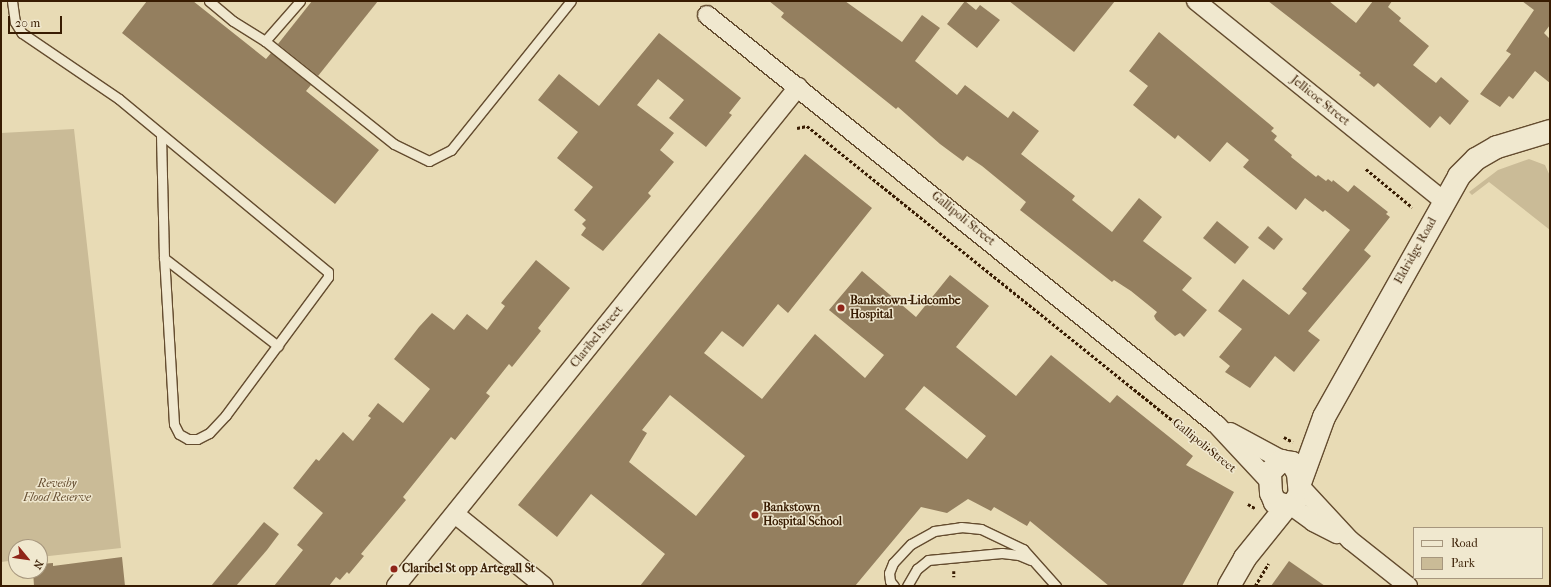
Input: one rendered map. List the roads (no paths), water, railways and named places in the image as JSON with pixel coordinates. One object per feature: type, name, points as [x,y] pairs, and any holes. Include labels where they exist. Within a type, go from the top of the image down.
[{"type":"street","name":"Jellicoe Street","points":[[1196,1],[1444,201]]},
{"type":"street","name":"Gallipoli Street","points":[[707,14],[1217,425],[1270,484]]},
{"type":"street","name":"Claribel Street","points":[[396,586],[798,87]]},
{"type":"street","name":"Eldridge Road","points":[[1229,586],[1245,558],[1294,495],[1324,417],[1459,176],[1486,153],[1508,143],[1550,131]]},
{"type":"street","name":"Eldridge Road","points":[[1245,558],[1270,484],[1272,468],[1285,461],[1324,417]]},
{"type":"street","name":"Gallipoli Street","points":[[1217,425],[1285,461]]},
{"type":"street","points":[[1285,461],[1296,468],[1294,495],[1313,522],[1350,540],[1408,586]]},
{"type":"street","points":[[1270,484],[1275,502],[1294,495]]},
{"type":"street","points":[[455,514],[544,586]]},
{"type":"lane","points":[[12,1],[15,22],[22,33],[119,99],[160,135],[328,272],[328,277],[278,346],[209,433],[197,439],[188,439],[179,434],[176,430],[173,415],[164,258],[160,135]]},
{"type":"lane","points":[[209,1],[233,21],[265,41],[394,144],[429,161],[451,150],[571,1]]},
{"type":"lane","points":[[265,41],[300,1]]},
{"type":"lane","points":[[164,258],[278,346]]},
{"type":"lane","points":[[894,586],[890,581],[889,573],[900,553],[920,536],[941,530],[961,527],[981,529],[1018,546],[1036,563],[1056,586]]},
{"type":"lane","points":[[907,586],[918,569],[928,560],[1002,553],[1019,555],[1036,563]]},
{"type":"place","name":"Bankstown-Lidcombe Hospital","points":[[841,308]]},
{"type":"place","name":"Bankstown Hospital School","points":[[755,515]]},
{"type":"place","name":"Claribel St opp Artegall St","points":[[394,569]]},
{"type":"park label","name":"Revesby Flood Reserve","points":[[57,491]]}]
